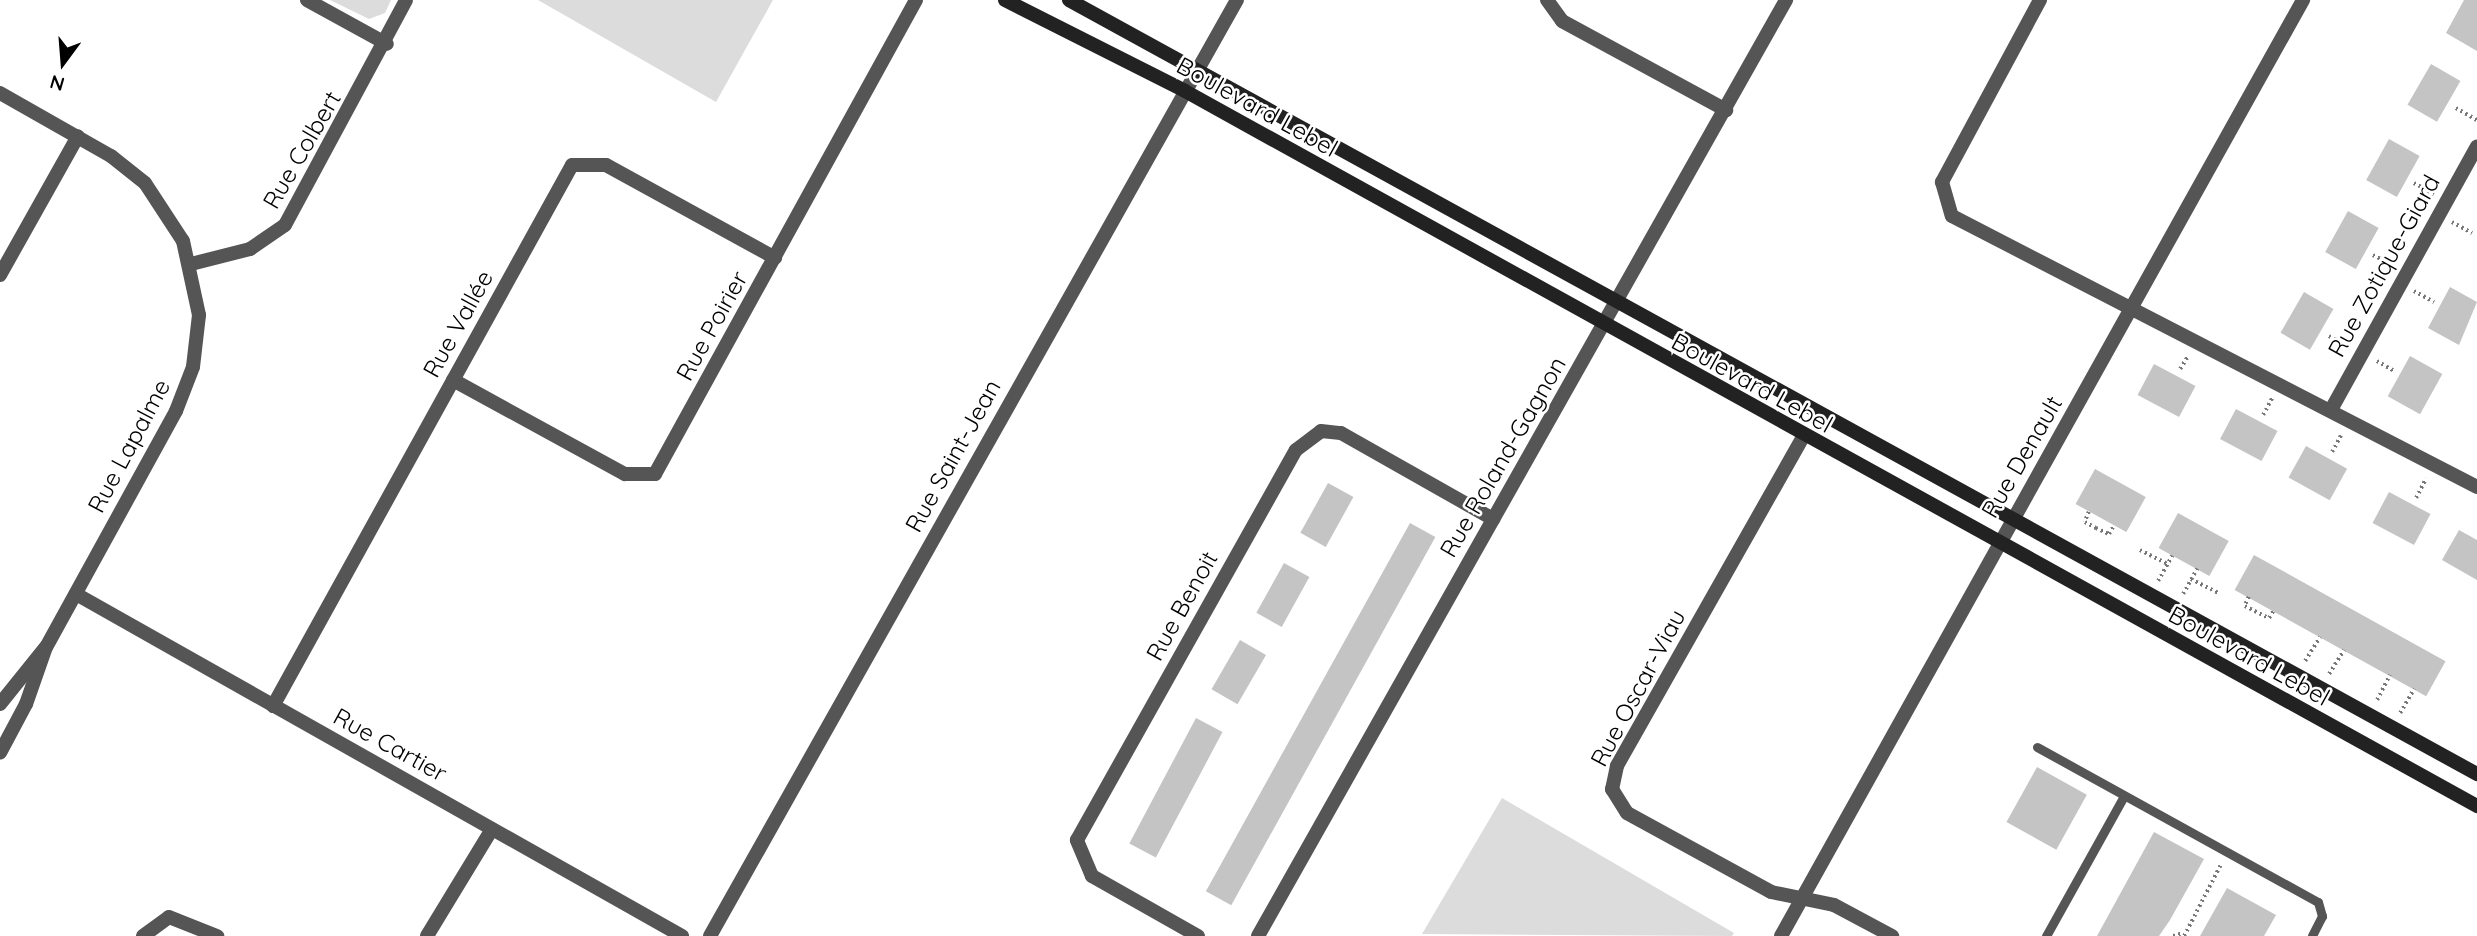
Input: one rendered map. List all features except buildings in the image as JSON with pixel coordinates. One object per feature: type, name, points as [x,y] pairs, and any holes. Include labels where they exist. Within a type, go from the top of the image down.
[{"type":"street","points":[[307,0],[387,44]]},
{"type":"street","name":"Rue Colbert","points":[[191,264],[250,249],[285,225],[387,44],[406,0]]},
{"type":"street","name":"Rue Poirier","points":[[453,380],[625,474],[651,476],[775,258],[916,0]]},
{"type":"street","name":"Boulevard Lebel","points":[[1005,0],[1185,91],[1604,328],[2477,806]]},
{"type":"street","name":"Boulevard Lebel","points":[[1069,0],[1199,67],[1618,303],[2477,774]]},
{"type":"street","name":"Rue Saint-Jean","points":[[710,936],[1237,0]]},
{"type":"street","points":[[1547,0],[1562,21],[1726,110]]},
{"type":"street","name":"Rue Roland-Gagnon","points":[[1258,936],[1604,328],[1786,0]]},
{"type":"street","points":[[2040,0],[1947,170],[1941,194],[1962,223],[2332,408],[2477,487]]},
{"type":"street","name":"Rue Denault","points":[[1781,936],[2303,0]]},
{"type":"street","name":"Rue Lapalme","points":[[0,93],[78,136],[153,192],[191,264],[199,329],[191,376],[76,594],[46,647],[0,704]]},
{"type":"street","points":[[0,275],[78,136]]},
{"type":"street","name":"Rue Zotique-Giard","points":[[2332,408],[2477,146]]},
{"type":"street","name":"Rue Vallée","points":[[273,706],[576,162],[606,165],[775,258]]},
{"type":"street","name":"Rue Benoit","points":[[1198,936],[1091,876],[1077,840],[1296,450],[1316,433],[1340,433],[1493,519]]},
{"type":"street","name":"Rue Oscar-Viau","points":[[1803,437],[1612,782],[1617,802],[1634,817],[1771,892],[1834,905],[1892,936]]},
{"type":"street","name":"Rue Cartier","points":[[76,594],[682,936]]},
{"type":"street","name":"Rue Lapalme","points":[[0,753],[30,695],[46,647]]},
{"type":"street","points":[[427,936],[492,829]]},
{"type":"street","points":[[143,936],[169,917],[217,936]]},
{"type":"lane","points":[[2037,747],[2318,902],[2322,916],[2312,936]]},
{"type":"lane","points":[[2046,936],[2124,796]]},
{"type":"path","points":[[2456,108],[2477,120]]},
{"type":"path","points":[[2439,215],[2472,233]]},
{"type":"path","points":[[2373,255],[2434,302]]},
{"type":"path","points":[[2329,335],[2362,353]]},
{"type":"path","points":[[2089,512],[2085,522],[2096,528],[2109,534],[2114,525]]},
{"type":"path","points":[[2140,550],[2167,564]]},
{"type":"path","points":[[2158,581],[2172,556]]},
{"type":"path","points":[[2183,594],[2197,569]]},
{"type":"path","points":[[2191,579],[2220,594]]},
{"type":"path","points":[[2249,597],[2245,606],[2269,618],[2273,611]]},
{"type":"path","points":[[2305,661],[2320,637]]},
{"type":"path","points":[[2329,674],[2344,650]]},
{"type":"path","points":[[2376,700],[2390,675]]},
{"type":"path","points":[[2400,713],[2414,689]]},
{"type":"path","points":[[2173,936],[2184,935],[2227,852]]},
{"type":"shaded area","points":[[330,0],[391,0],[385,13],[369,19]]},
{"type":"shaded area","points":[[538,0],[773,0],[716,102]]},
{"type":"shaded area","points":[[1502,798],[1734,933],[1732,936],[1422,934]]}]
